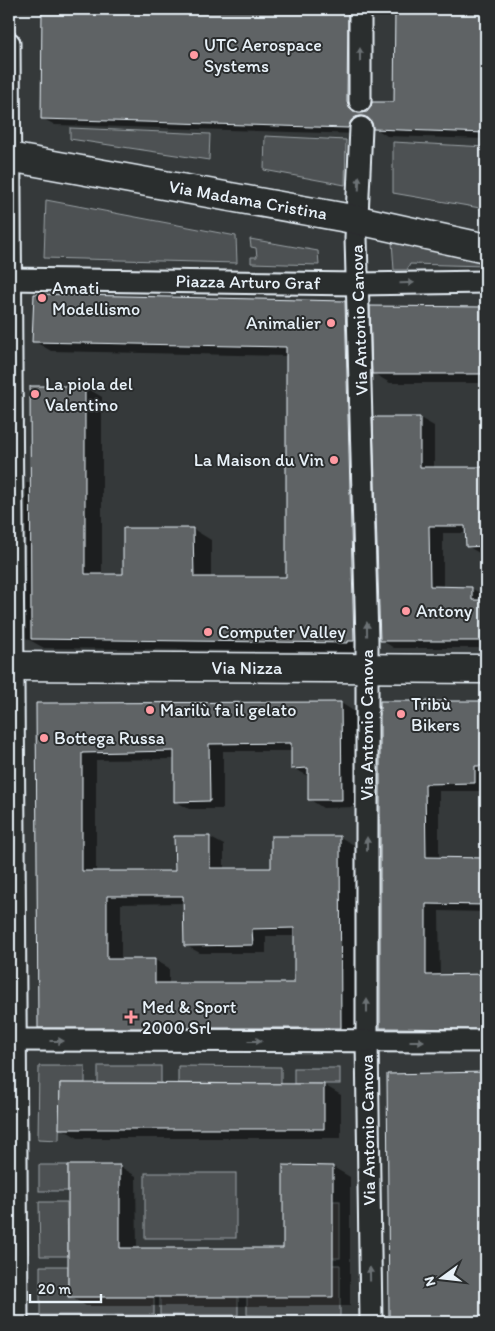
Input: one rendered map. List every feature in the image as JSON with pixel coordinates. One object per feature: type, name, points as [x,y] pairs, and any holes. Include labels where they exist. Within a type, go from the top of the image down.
[{"type":"street","points":[[360,9],[360,101]]},
{"type":"street","points":[[9,44],[12,1040],[17,1322]]},
{"type":"street","name":"Via Antonio Canova","points":[[361,128],[356,238],[368,669],[367,1041],[370,1322]]},
{"type":"street","name":"Via Madama Cristina","points":[[9,157],[358,220],[486,248]]},
{"type":"street","name":"Piazza Arturo Graf","points":[[9,279],[358,284],[486,282]]},
{"type":"street","name":"Via Nizza","points":[[11,666],[486,669]]},
{"type":"street","points":[[12,1040],[486,1041]]},
{"type":"shaded area","points":[[70,128],[210,134],[209,160],[70,139]]},
{"type":"shaded area","points":[[265,136],[346,140],[345,185],[264,170]]},
{"type":"shaded area","points":[[393,142],[486,147],[486,209],[393,193]]},
{"type":"shaded area","points":[[46,200],[236,236],[237,263],[44,258]]},
{"type":"shaded area","points":[[250,239],[318,251],[319,265],[251,263],[251,257],[257,257],[256,248],[251,247]]},
{"type":"shaded area","points":[[392,241],[486,259],[486,266],[410,264],[407,270],[394,270]]},
{"type":"shaded area","points":[[39,1066],[85,1066],[85,1083],[60,1083],[59,1140],[38,1139]]},
{"type":"shaded area","points":[[98,1066],[161,1066],[161,1083],[98,1083]]},
{"type":"shaded area","points":[[178,1066],[281,1067],[281,1084],[178,1083]]},
{"type":"shaded area","points":[[294,1068],[340,1068],[340,1084],[294,1084]]},
{"type":"shaded area","points":[[39,1165],[68,1165],[68,1191],[39,1191]]},
{"type":"shaded area","points":[[145,1173],[236,1173],[236,1238],[145,1238]]},
{"type":"shaded area","points":[[333,1201],[340,1201],[340,1258],[333,1258]]},
{"type":"shaded area","points":[[39,1202],[67,1202],[68,1256],[40,1256]]},
{"type":"shaded area","points":[[333,1265],[340,1265],[340,1316],[247,1315],[247,1297]]},
{"type":"shaded area","points":[[40,1266],[68,1266],[68,1297],[154,1297],[154,1315],[40,1315]]},
{"type":"shaded area","points":[[160,1297],[238,1297],[238,1315],[160,1315]]},
{"type":"building","name":"UTC Aerospace Systems","points":[[42,9],[348,9],[347,101],[349,108],[353,112],[360,113],[367,112],[372,102],[394,102],[395,9],[486,9],[486,133],[373,129],[372,123],[368,118],[361,116],[351,121],[348,128],[41,119]]},
{"type":"building","points":[[34,294],[345,301],[354,641],[348,641],[348,643],[31,639],[30,386],[85,386],[85,574],[123,574],[123,528],[193,528],[194,577],[286,577],[286,347],[32,342]]},
{"type":"building","points":[[370,306],[486,307],[486,374],[372,374]]},
{"type":"building","points":[[373,417],[420,417],[420,467],[486,467],[486,546],[466,547],[465,526],[429,526],[430,586],[472,587],[472,600],[486,600],[486,641],[380,641]]},
{"type":"building","points":[[380,701],[486,701],[486,766],[475,766],[475,783],[425,784],[426,857],[486,858],[486,905],[426,904],[426,975],[486,974],[486,1029],[380,1028]]},
{"type":"building","points":[[341,702],[342,800],[308,800],[308,768],[291,769],[291,743],[209,744],[210,801],[174,802],[174,751],[82,753],[82,871],[175,871],[174,836],[210,836],[210,868],[271,868],[271,836],[340,836],[341,1028],[38,1028],[36,703]],"holes":[[[107,896],[183,896],[184,946],[253,945],[252,929],[294,928],[294,983],[155,983],[155,959],[107,959]]]},
{"type":"building","points":[[486,1072],[486,1318],[389,1318],[387,1074]]},
{"type":"building","points":[[60,1083],[324,1084],[324,1129],[59,1129]]},
{"type":"building","points":[[68,1165],[120,1165],[120,1248],[283,1248],[283,1165],[333,1166],[333,1297],[68,1297]]},
{"type":"place","name":"UTC Aerospace Systems","points":[[194,55]]},
{"type":"place","name":"Amati Modellismo","points":[[42,298]]},
{"type":"place","name":"Animalier","points":[[331,323]]},
{"type":"place","name":"La piola del Valentino","points":[[35,394]]},
{"type":"place","name":"La Maison du Vin","points":[[334,460]]},
{"type":"place","name":"Antony","points":[[406,611]]},
{"type":"place","name":"Computer Valley","points":[[208,632]]},
{"type":"place","name":"Marilù fa il gelato","points":[[150,710]]},
{"type":"place","name":"Tribù Bikers","points":[[401,714]]},
{"type":"place","name":"Bottega Russa","points":[[44,738]]},
{"type":"place","name":"Med & Sport 2000 Srl","points":[[131,1017]]}]
